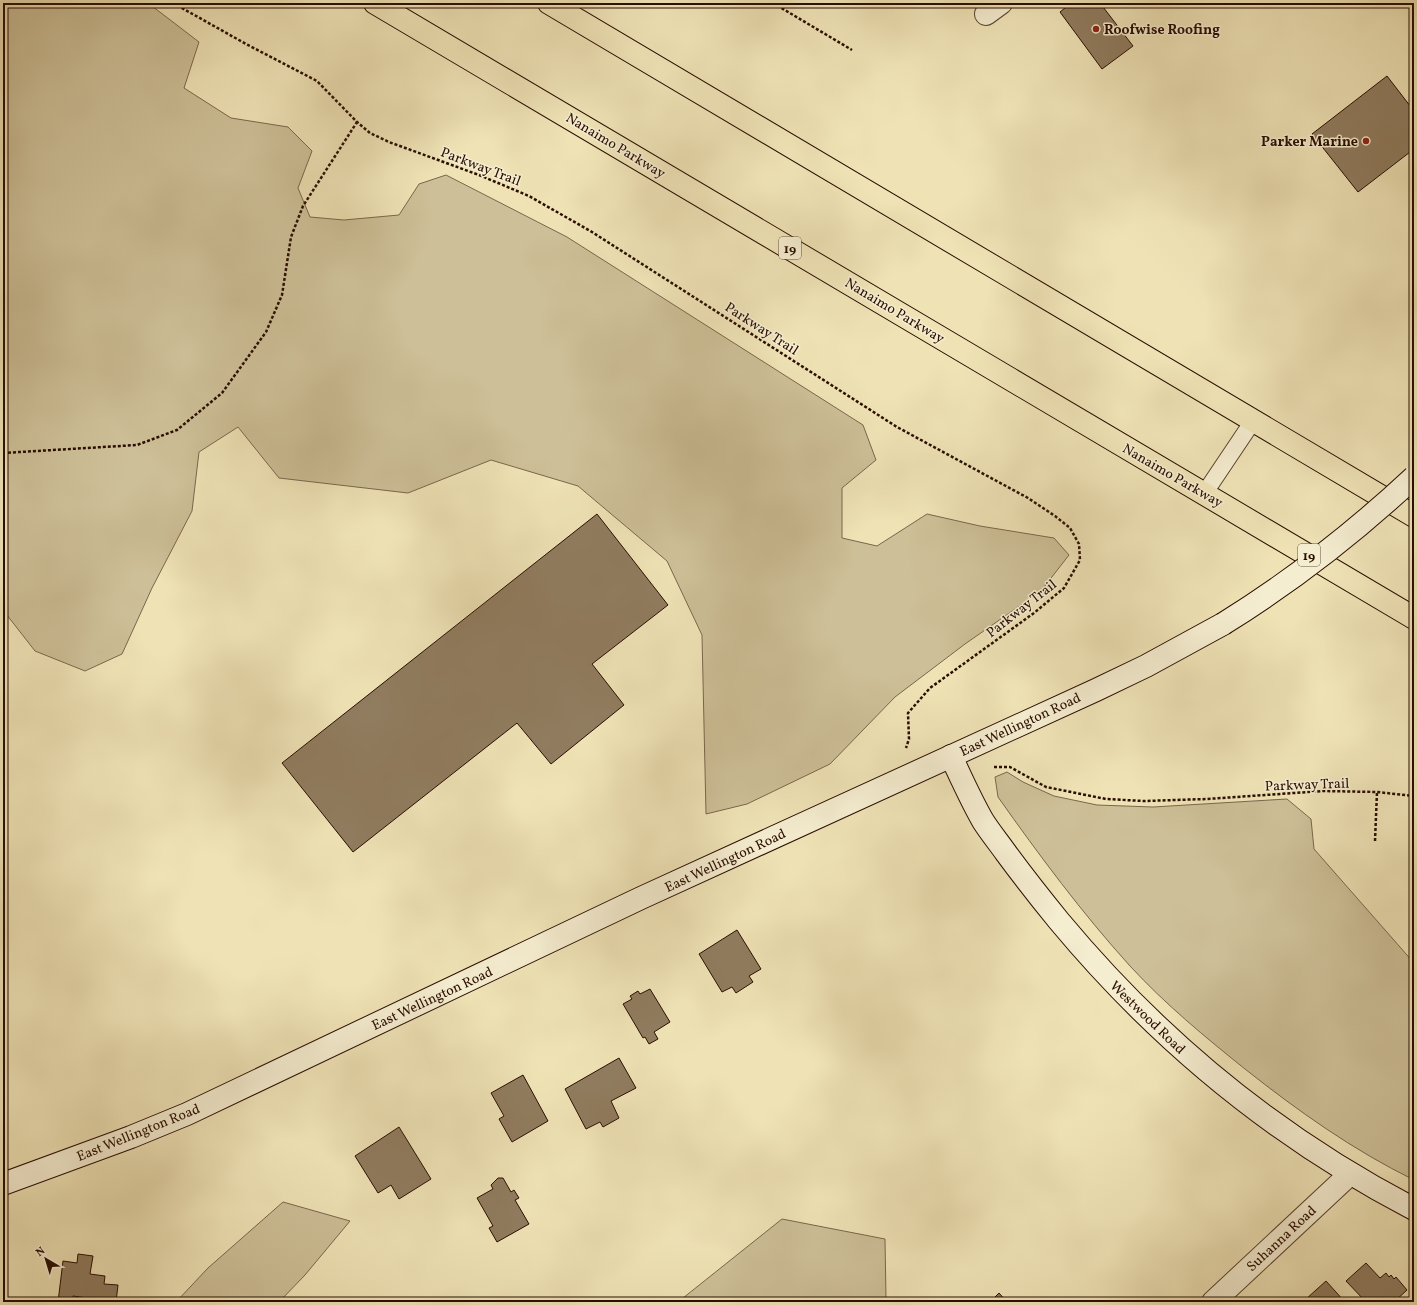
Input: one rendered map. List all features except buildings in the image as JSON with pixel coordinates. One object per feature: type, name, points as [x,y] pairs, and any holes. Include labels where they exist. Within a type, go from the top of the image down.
[{"type":"highway","name":"Nanaimo Parkway","points":[[375,3],[1414,618]]},
{"type":"highway","points":[[549,3],[1414,516]]},
{"type":"street","name":"East Wellington Road","points":[[3,1184],[131,1137],[187,1114],[641,898],[1139,669],[1224,624],[1311,566],[1375,514],[1414,477]]},
{"type":"street","name":"Westwood Road","points":[[951,756],[966,791],[984,823],[1035,893],[1122,992],[1182,1051],[1227,1088],[1284,1130],[1350,1174],[1414,1209]]},
{"type":"street","name":"Suhanna Road","points":[[1213,1302],[1350,1174]]},
{"type":"lane","points":[[1204,494],[1253,421]]},
{"type":"path","name":"Parkway Trail","points":[[173,3],[246,44],[317,81],[357,122],[370,133],[389,142],[479,175],[529,196],[592,232],[897,427],[1028,498],[1070,528],[1079,544],[1080,560],[1064,588],[1034,613],[930,688],[908,713],[909,739],[904,754]]},
{"type":"path","points":[[773,3],[852,50]]},
{"type":"path","points":[[3,453],[137,445],[177,430],[222,393],[266,332],[282,295],[291,237],[303,206],[357,122]]},
{"type":"path","name":"Parkway Trail","points":[[991,767],[1010,768],[1046,787],[1106,799],[1144,801],[1206,799],[1323,791],[1377,792],[1414,796]]},
{"type":"path","points":[[1375,841],[1377,792]]},
{"type":"shaded area","points":[[3,3],[148,3],[199,42],[184,88],[231,118],[288,127],[312,151],[298,188],[310,217],[344,220],[399,215],[419,184],[446,175],[567,237],[863,425],[876,460],[842,488],[842,538],[877,546],[927,514],[980,526],[1054,538],[1069,555],[1041,591],[965,644],[895,697],[830,764],[747,804],[706,814],[702,635],[667,561],[578,486],[491,460],[408,493],[279,478],[238,427],[199,452],[192,511],[152,588],[122,654],[85,671],[35,651],[3,610]]},
{"type":"shaded area","points":[[1007,772],[1023,782],[1054,796],[1097,805],[1153,807],[1287,799],[1311,819],[1314,849],[1414,963],[1414,1180],[1348,1143],[1285,1100],[1200,1032],[1143,980],[1078,905],[998,797],[995,777]]},
{"type":"shaded area","points":[[283,1202],[350,1221],[305,1275],[279,1302],[176,1302],[208,1268]]},
{"type":"shaded area","points":[[782,1219],[885,1239],[886,1299],[888,1302],[678,1302]]},
{"type":"place","name":"Roofwise Roofing","points":[[1096,29]]},
{"type":"place","name":"Parker Marine","points":[[1366,141]]}]
